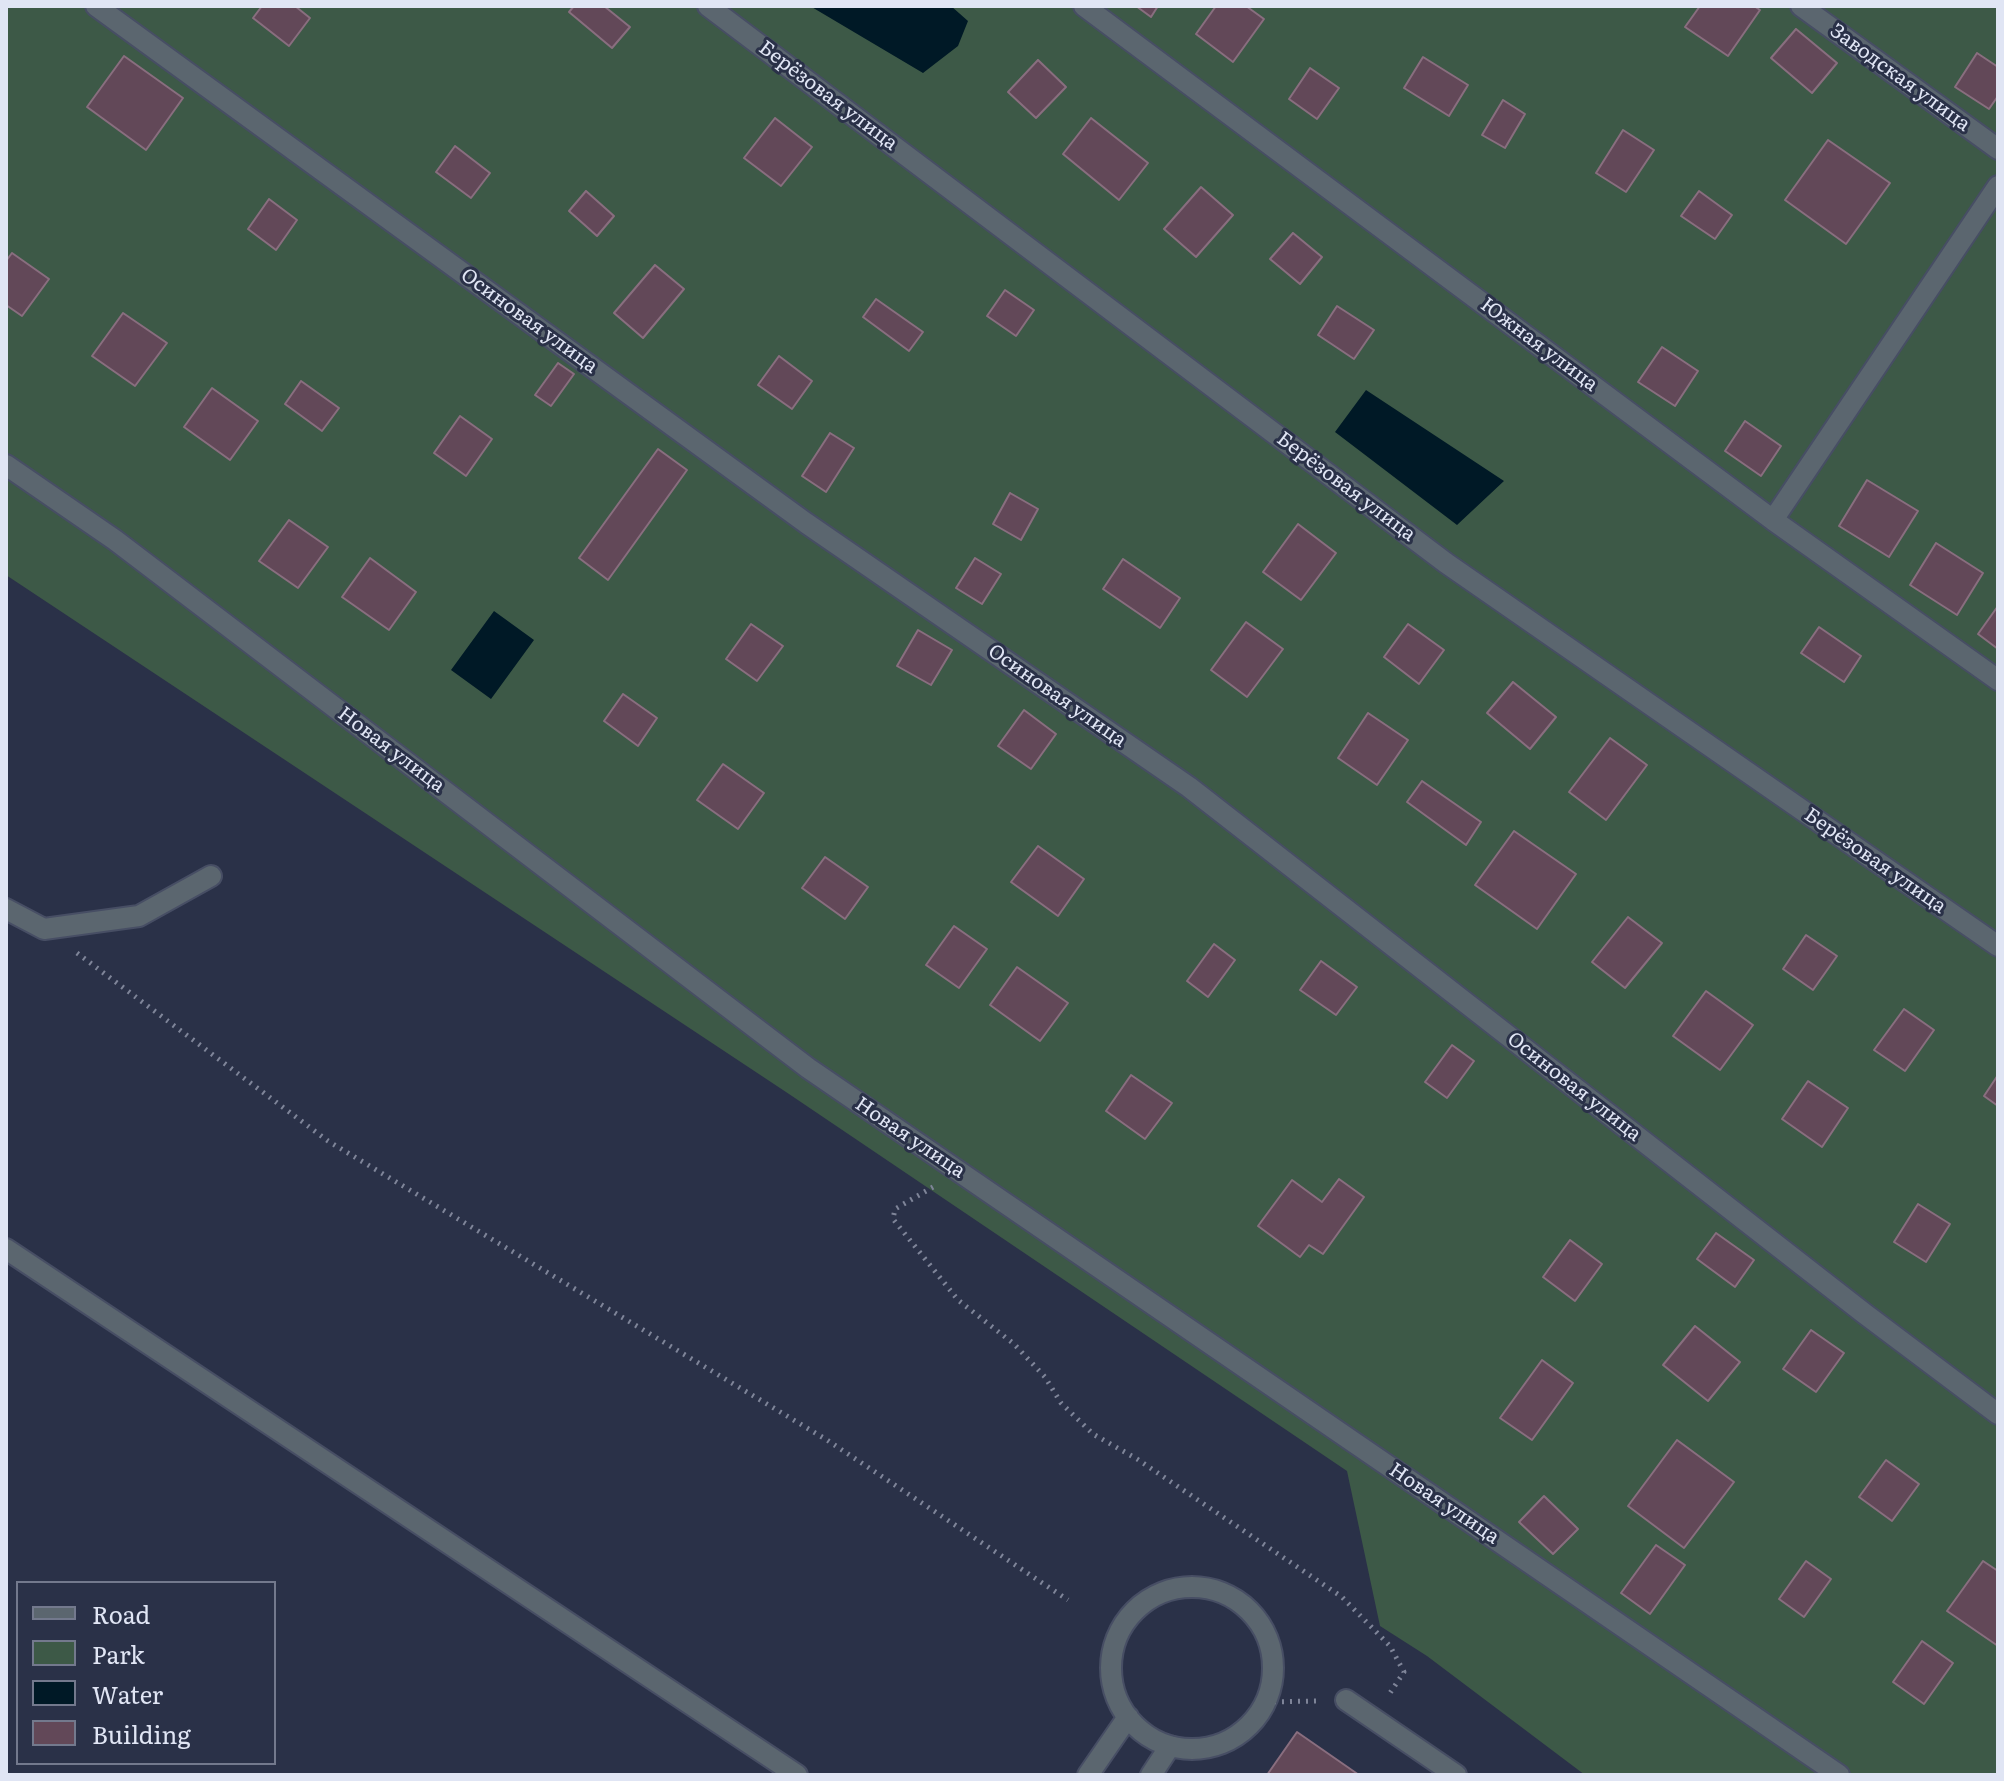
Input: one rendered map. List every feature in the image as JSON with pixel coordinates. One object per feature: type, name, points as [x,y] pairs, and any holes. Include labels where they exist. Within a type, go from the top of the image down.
[{"type":"street","name":"Осиновая улица","points":[[96,6],[806,523],[1189,787],[1865,1314],[1998,1414]]},
{"type":"street","name":"Берёзовая улица","points":[[708,6],[1446,563],[1998,946]]},
{"type":"street","name":"Южная улица","points":[[1084,6],[1773,520],[1998,680]]},
{"type":"street","name":"Заводская улица","points":[[1801,6],[1998,149]]},
{"type":"street","points":[[1773,520],[1998,186]]},
{"type":"street","name":"Новая улица","points":[[6,465],[115,540],[808,1068],[1839,1775]]},
{"type":"street","points":[[6,909],[44,929],[139,916],[211,876]]},
{"type":"street","points":[[6,1249],[797,1775]]},
{"type":"street","points":[[1184,1587],[1203,1587],[1221,1592],[1238,1600],[1252,1613],[1271,1646],[1272,1684],[1266,1702],[1242,1732],[1226,1741],[1188,1749],[1170,1746],[1149,1736],[1128,1717],[1118,1700],[1112,1683],[1114,1644],[1133,1612],[1148,1599],[1184,1587]]},
{"type":"street","points":[[1346,1700],[1456,1775]]},
{"type":"street","points":[[1088,1775],[1128,1717]]},
{"type":"street","points":[[1151,1775],[1170,1746]]},
{"type":"path","points":[[44,929],[328,1141],[827,1440],[1068,1600]]},
{"type":"path","points":[[920,1194],[895,1209],[893,1219],[958,1300],[1014,1344],[1045,1377],[1061,1403],[1093,1434],[1137,1459],[1342,1597],[1390,1646],[1404,1672],[1374,1718]]},
{"type":"path","points":[[1266,1702],[1346,1700]]},
{"type":"green space","points":[[6,6],[1998,6],[1998,1775],[1585,1775],[1427,1656],[1380,1626],[1347,1471],[789,1094],[6,575]]},
{"type":"water","points":[[810,6],[951,6],[968,21],[958,46],[923,73]]},
{"type":"water","points":[[1366,390],[1504,481],[1457,525],[1335,432]]},
{"type":"water","points":[[494,611],[534,640],[491,699],[451,670]]},
{"type":"building","points":[[262,6],[295,6],[310,18],[289,46],[253,18]]},
{"type":"building","points":[[574,6],[604,6],[630,27],[612,48],[569,12]]},
{"type":"building","points":[[1136,6],[1158,6],[1151,17]]},
{"type":"building","points":[[1216,6],[1246,6],[1264,19],[1233,62],[1196,34]]},
{"type":"building","points":[[1700,6],[1754,6],[1760,10],[1728,56],[1685,27]]},
{"type":"building","points":[[1796,29],[1837,63],[1812,93],[1771,58]]},
{"type":"building","points":[[1977,53],[1998,67],[1998,96],[1989,109],[1955,87]]},
{"type":"building","points":[[124,56],[183,98],[146,150],[87,107]]},
{"type":"building","points":[[1423,57],[1468,85],[1449,116],[1404,88]]},
{"type":"building","points":[[1038,60],[1066,87],[1036,118],[1008,92]]},
{"type":"building","points":[[1310,68],[1339,88],[1317,119],[1289,99]]},
{"type":"building","points":[[1503,100],[1525,114],[1505,148],[1482,135]]},
{"type":"building","points":[[775,118],[812,147],[781,186],[744,158]]},
{"type":"building","points":[[1091,118],[1148,163],[1119,200],[1063,154]]},
{"type":"building","points":[[1623,130],[1654,150],[1626,192],[1596,173]]},
{"type":"building","points":[[1828,140],[1890,183],[1846,244],[1785,200]]},
{"type":"building","points":[[455,146],[490,173],[471,198],[436,172]]},
{"type":"building","points":[[1201,187],[1233,215],[1196,257],[1164,229]]},
{"type":"building","points":[[586,191],[614,216],[597,236],[569,211]]},
{"type":"building","points":[[1699,191],[1732,215],[1715,239],[1681,216]]},
{"type":"building","points":[[269,199],[297,220],[276,250],[248,229]]},
{"type":"building","points":[[1293,233],[1322,257],[1300,284],[1270,259]]},
{"type":"building","points":[[12,253],[49,279],[22,316],[6,305],[6,261]]},
{"type":"building","points":[[655,265],[684,289],[643,338],[614,313]]},
{"type":"building","points":[[1005,290],[1034,310],[1016,336],[987,316]]},
{"type":"building","points":[[876,299],[923,332],[909,351],[863,317]]},
{"type":"building","points":[[1337,306],[1374,330],[1354,359],[1318,335]]},
{"type":"building","points":[[123,313],[167,343],[135,386],[92,356]]},
{"type":"building","points":[[1662,347],[1698,371],[1675,406],[1638,382]]},
{"type":"building","points":[[779,356],[812,381],[792,409],[758,385]]},
{"type":"building","points":[[558,363],[574,374],[551,406],[535,395]]},
{"type":"building","points":[[301,381],[339,408],[322,431],[285,404]]},
{"type":"building","points":[[212,388],[258,421],[230,460],[184,427]]},
{"type":"building","points":[[460,416],[492,439],[466,476],[434,453]]},
{"type":"building","points":[[1745,421],[1781,446],[1761,476],[1725,451]]},
{"type":"building","points":[[830,433],[854,448],[826,492],[802,476]]},
{"type":"building","points":[[658,449],[687,470],[608,580],[579,558]]},
{"type":"building","points":[[1867,480],[1918,511],[1889,557],[1839,526]]},
{"type":"building","points":[[1010,493],[1038,509],[1021,540],[993,524]]},
{"type":"building","points":[[289,520],[328,547],[298,588],[259,561]]},
{"type":"building","points":[[1298,524],[1336,553],[1301,600],[1263,572]]},
{"type":"building","points":[[1936,543],[1983,573],[1957,615],[1910,585]]},
{"type":"building","points":[[370,558],[416,592],[389,630],[342,597]]},
{"type":"building","points":[[975,558],[1001,574],[982,604],[956,588]]},
{"type":"building","points":[[1123,559],[1180,598],[1160,628],[1103,589]]},
{"type":"building","points":[[1998,606],[1998,649],[1978,634]]},
{"type":"building","points":[[1246,622],[1283,649],[1247,697],[1211,670]]},
{"type":"building","points":[[751,624],[783,646],[757,681],[726,659]]},
{"type":"building","points":[[1408,624],[1444,650],[1419,684],[1384,657]]},
{"type":"building","points":[[1819,627],[1861,656],[1844,682],[1801,653]]},
{"type":"building","points":[[918,630],[952,650],[931,685],[897,666]]},
{"type":"building","points":[[1513,682],[1556,717],[1530,749],[1487,713]]},
{"type":"building","points":[[623,694],[657,718],[638,746],[604,721]]},
{"type":"building","points":[[1024,710],[1056,734],[1031,769],[998,746]]},
{"type":"building","points":[[1368,713],[1408,740],[1377,785],[1338,758]]},
{"type":"building","points":[[1610,738],[1647,765],[1606,820],[1569,792]]},
{"type":"building","points":[[723,764],[764,793],[738,829],[697,800]]},
{"type":"building","points":[[1422,781],[1481,822],[1466,845],[1407,802]]},
{"type":"building","points":[[1514,831],[1576,874],[1537,929],[1475,885]]},
{"type":"building","points":[[1038,846],[1084,879],[1058,916],[1011,882]]},
{"type":"building","points":[[825,857],[868,887],[845,919],[802,888]]},
{"type":"building","points":[[1628,917],[1662,943],[1625,988],[1592,962]]},
{"type":"building","points":[[954,926],[987,949],[959,988],[926,965]]},
{"type":"building","points":[[1806,935],[1837,956],[1813,990],[1783,969]]},
{"type":"building","points":[[1214,944],[1235,960],[1208,997],[1187,981]]},
{"type":"building","points":[[1321,961],[1357,987],[1336,1015],[1300,990]]},
{"type":"building","points":[[1017,967],[1068,1003],[1040,1041],[990,1005]]},
{"type":"building","points":[[1706,991],[1753,1025],[1720,1070],[1673,1036]]},
{"type":"building","points":[[1904,1009],[1934,1030],[1905,1071],[1874,1050]]},
{"type":"building","points":[[1452,1045],[1474,1061],[1447,1098],[1425,1082]]},
{"type":"building","points":[[1131,1075],[1172,1103],[1145,1139],[1106,1111]]},
{"type":"building","points":[[1998,1075],[1998,1106],[1984,1096]]},
{"type":"building","points":[[1808,1081],[1848,1108],[1822,1147],[1782,1119]]},
{"type":"building","points":[[1339,1179],[1364,1197],[1323,1254],[1309,1245],[1300,1257],[1258,1226],[1292,1180],[1322,1202]]},
{"type":"building","points":[[1918,1204],[1950,1224],[1926,1262],[1894,1242]]},
{"type":"building","points":[[1716,1233],[1754,1260],[1735,1287],[1697,1259]]},
{"type":"building","points":[[1570,1240],[1602,1264],[1575,1301],[1543,1277]]},
{"type":"building","points":[[1695,1326],[1740,1362],[1708,1401],[1663,1365]]},
{"type":"building","points":[[1811,1330],[1844,1353],[1816,1392],[1783,1369]]},
{"type":"building","points":[[1542,1360],[1573,1383],[1532,1440],[1500,1418]]},
{"type":"building","points":[[1677,1440],[1734,1482],[1684,1548],[1628,1506]]},
{"type":"building","points":[[1886,1460],[1919,1484],[1892,1521],[1859,1497]]},
{"type":"building","points":[[1544,1496],[1578,1529],[1553,1554],[1519,1522]]},
{"type":"building","points":[[1656,1545],[1685,1565],[1650,1614],[1621,1593]]},
{"type":"building","points":[[1806,1561],[1831,1579],[1804,1617],[1779,1599]]},
{"type":"building","points":[[1983,1561],[1998,1571],[1998,1646],[1947,1611]]},
{"type":"building","points":[[1922,1641],[1953,1663],[1924,1704],[1893,1682]]},
{"type":"building","points":[[1297,1732],[1359,1775],[1267,1775]]}]
